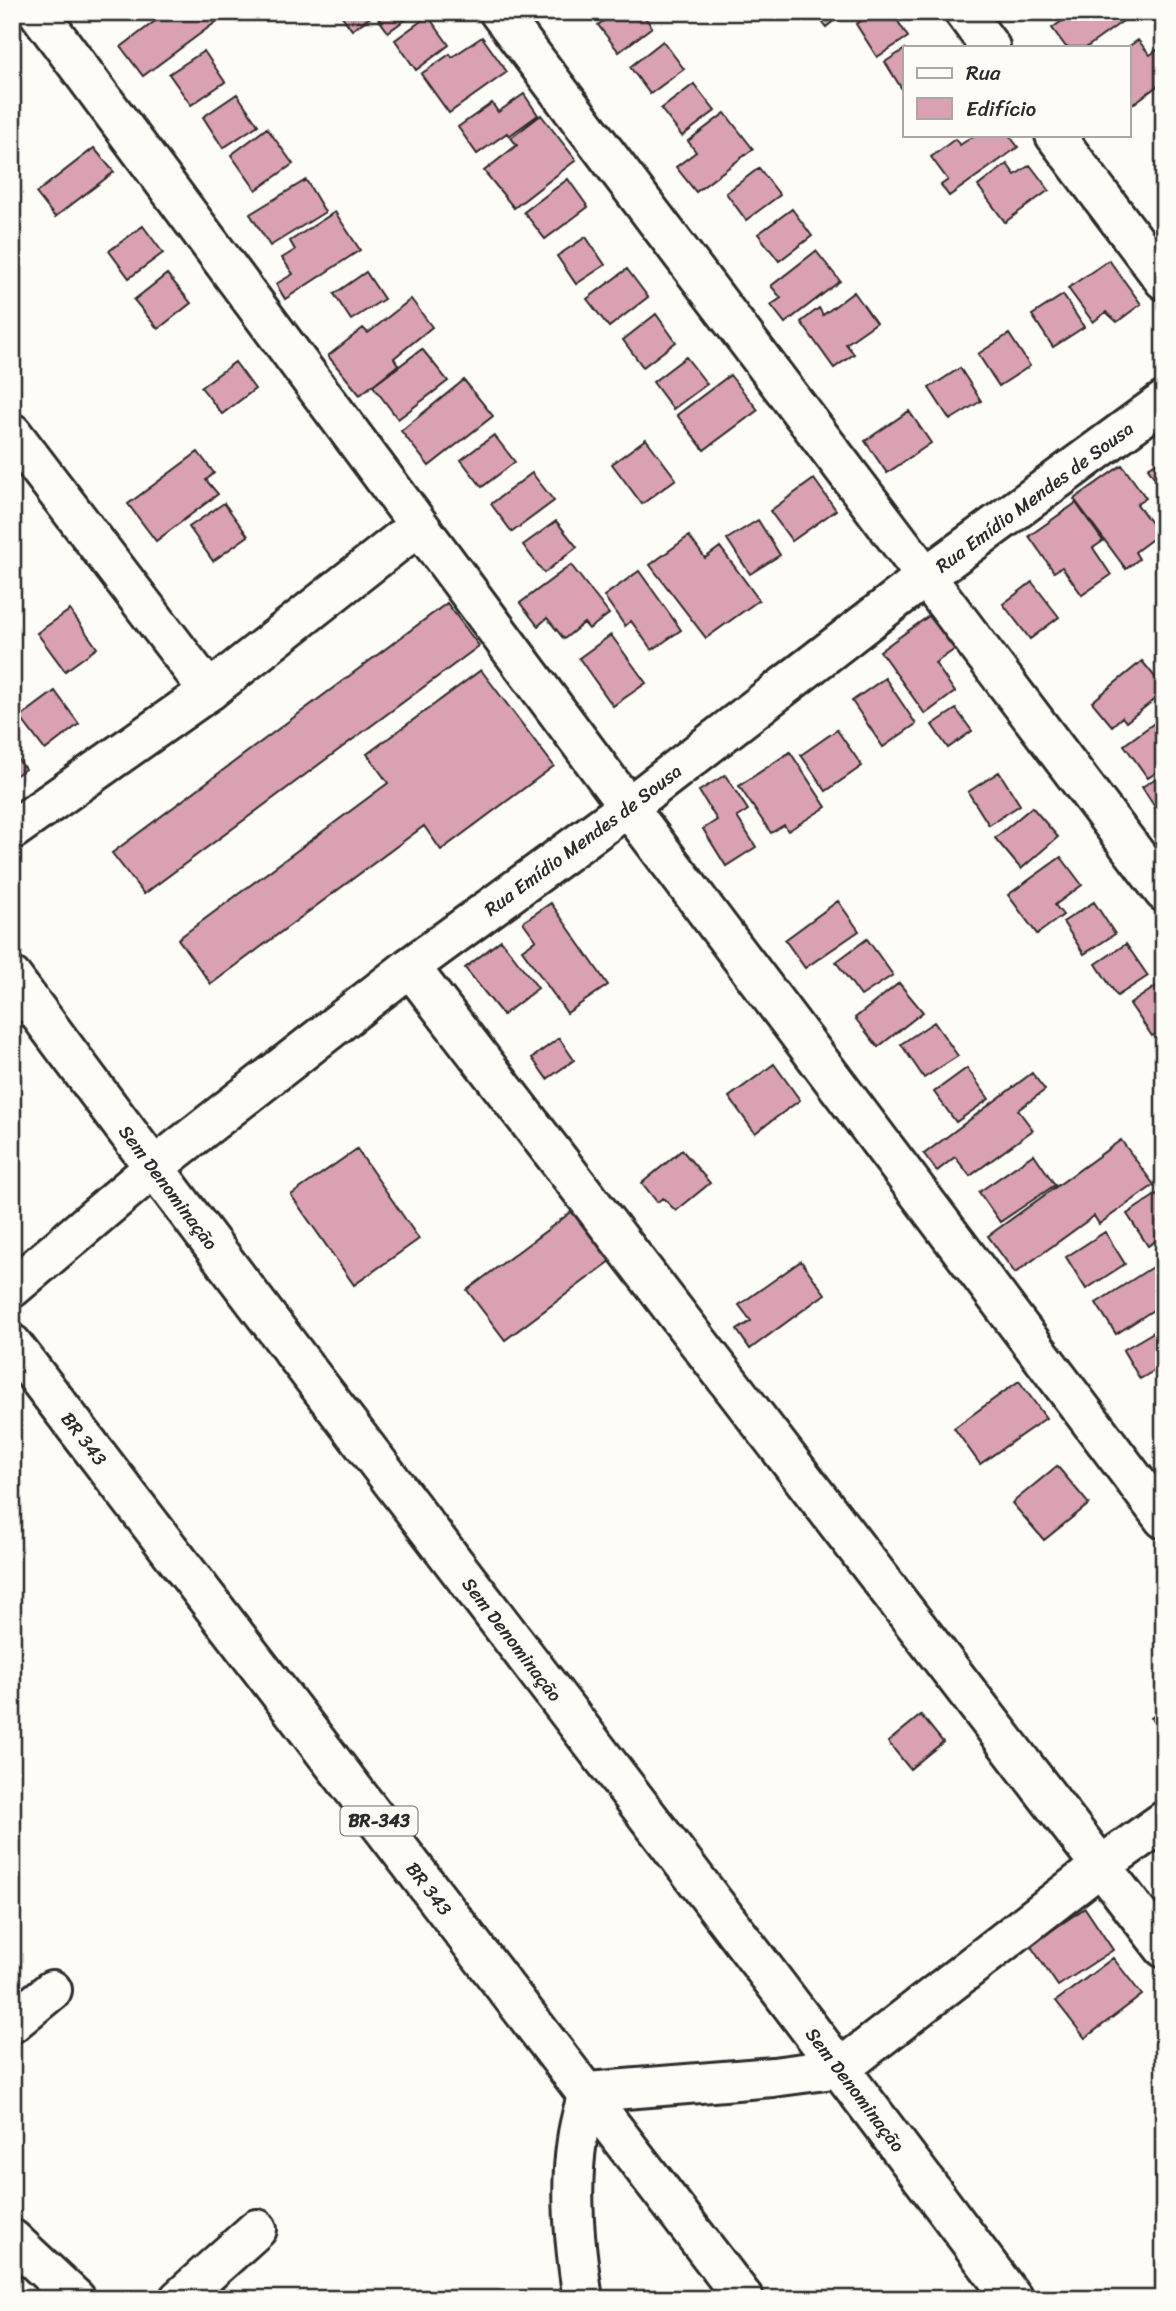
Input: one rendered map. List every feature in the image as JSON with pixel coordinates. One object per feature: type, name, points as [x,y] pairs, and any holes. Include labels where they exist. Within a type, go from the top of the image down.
[{"type":"street","points":[[38,12],[418,526],[1164,1519]]},
{"type":"street","points":[[499,12],[1164,892]]},
{"type":"street","points":[[964,12],[989,46]]},
{"type":"street","points":[[1056,136],[1164,281]]},
{"type":"street","name":"Rua Emídio Mendes de Sousa","points":[[12,1288],[153,1168],[410,967],[628,807],[925,577],[1164,401]]},
{"type":"street","points":[[12,433],[209,691]]},
{"type":"street","points":[[12,830],[209,691],[418,526]]},
{"type":"street","points":[[410,967],[1164,1948]]},
{"type":"street","name":"Sem Denominação","points":[[12,977],[153,1168],[841,2068],[1013,2299]]},
{"type":"street","name":"BR 343","points":[[12,1344],[588,2092],[744,2299]]},
{"type":"street","points":[[583,2299],[574,2226],[574,2189],[577,2140],[588,2092],[724,2082],[841,2068],[1102,1865],[1164,1821]]},
{"type":"street","points":[[12,2024],[51,1990]]},
{"type":"street","points":[[179,2299],[257,2229]]},
{"type":"street","points":[[12,2239],[76,2299]]},
{"type":"building","points":[[167,12],[209,12],[216,22],[143,76],[121,47]]},
{"type":"building","points":[[339,12],[416,12],[388,32],[375,14],[352,30]]},
{"type":"building","points":[[615,12],[641,12],[652,27],[619,52],[598,25]]},
{"type":"building","points":[[815,12],[845,12],[826,27]]},
{"type":"building","points":[[875,12],[892,12],[908,37],[877,57],[856,24]]},
{"type":"building","points":[[1075,12],[1117,12],[1123,21],[1088,46],[1065,46],[1052,28]]},
{"type":"building","points":[[428,16],[449,45],[416,70],[395,40]]},
{"type":"building","points":[[482,37],[507,72],[449,113],[421,74]]},
{"type":"building","points":[[1138,40],[1150,55],[1164,45],[1164,81],[1130,106],[1130,46]]},
{"type":"building","points":[[663,41],[684,69],[650,94],[630,67]]},
{"type":"building","points":[[903,50],[903,91],[885,62]]},
{"type":"building","points":[[204,51],[225,82],[191,105],[169,74]]},
{"type":"building","points":[[694,84],[715,111],[682,136],[661,109]]},
{"type":"building","points":[[237,94],[258,125],[223,148],[203,117]]},
{"type":"building","points":[[524,94],[538,115],[477,154],[458,127],[492,103],[498,112]]},
{"type":"building","points":[[725,113],[753,149],[696,192],[676,167],[696,152],[688,141]]},
{"type":"building","points":[[541,115],[576,160],[514,208],[484,171],[517,145],[511,138]]},
{"type":"building","points":[[267,128],[293,164],[256,190],[231,155]]},
{"type":"building","points":[[974,136],[1010,136],[1018,147],[949,196],[941,185],[948,180],[931,157],[955,139],[960,145]]},
{"type":"building","points":[[94,148],[114,172],[55,217],[36,193]]},
{"type":"building","points":[[1007,164],[1015,175],[1030,165],[1049,190],[1005,222],[978,186]]},
{"type":"building","points":[[759,168],[780,195],[746,220],[726,193]]},
{"type":"building","points":[[568,179],[588,207],[545,239],[524,212]]},
{"type":"building","points":[[306,180],[325,212],[270,246],[250,214]]},
{"type":"building","points":[[792,209],[812,236],[779,261],[758,234]]},
{"type":"building","points":[[335,212],[360,250],[285,299],[276,284],[293,274],[282,258],[295,250],[290,241]]},
{"type":"building","points":[[143,226],[163,253],[129,278],[109,251]]},
{"type":"building","points":[[586,237],[605,265],[576,284],[557,256]]},
{"type":"building","points":[[816,251],[840,281],[785,323],[771,305],[781,298],[771,286]]},
{"type":"building","points":[[1109,260],[1141,304],[1117,322],[1106,312],[1093,322],[1068,288]]},
{"type":"building","points":[[627,269],[648,297],[609,327],[587,299]]},
{"type":"building","points":[[366,272],[384,299],[351,320],[334,294]]},
{"type":"building","points":[[167,274],[191,303],[158,329],[134,300]]},
{"type":"building","points":[[854,292],[876,323],[846,344],[854,354],[834,368],[801,322],[819,308],[823,315]]},
{"type":"building","points":[[1063,295],[1084,327],[1053,347],[1032,315]]},
{"type":"building","points":[[411,299],[432,327],[394,358],[398,365],[360,395],[328,356],[363,328],[368,333]]},
{"type":"building","points":[[656,314],[676,342],[643,367],[623,340]]},
{"type":"building","points":[[1009,334],[1030,366],[999,386],[978,354]]},
{"type":"building","points":[[422,349],[448,381],[398,419],[373,386]]},
{"type":"building","points":[[686,357],[707,384],[673,409],[653,382]]},
{"type":"building","points":[[235,362],[255,389],[222,414],[201,387]]},
{"type":"building","points":[[960,368],[981,401],[950,420],[929,388]]},
{"type":"building","points":[[730,375],[758,410],[704,450],[677,415]]},
{"type":"building","points":[[464,380],[493,416],[429,466],[401,431]]},
{"type":"building","points":[[909,411],[931,443],[887,473],[865,441]]},
{"type":"building","points":[[494,435],[515,462],[482,487],[461,460]]},
{"type":"building","points":[[646,439],[676,479],[642,504],[612,464]]},
{"type":"building","points":[[198,452],[214,473],[206,480],[218,494],[156,541],[128,504]]},
{"type":"building","points":[[1164,458],[1164,492],[1148,468]]},
{"type":"building","points":[[1122,465],[1146,498],[1137,504],[1159,534],[1135,552],[1139,559],[1126,569],[1074,499]]},
{"type":"building","points":[[532,473],[554,501],[512,532],[491,504]]},
{"type":"building","points":[[814,479],[836,510],[792,541],[770,511]]},
{"type":"building","points":[[224,503],[248,536],[213,561],[189,527]]},
{"type":"building","points":[[1076,503],[1103,541],[1093,548],[1111,575],[1082,595],[1062,567],[1054,572],[1029,536]]},
{"type":"building","points":[[758,520],[780,555],[750,574],[727,539]]},
{"type":"building","points":[[556,521],[577,547],[544,573],[523,545]]},
{"type":"building","points":[[689,536],[705,558],[720,547],[759,600],[706,638],[650,565]]},
{"type":"building","points":[[571,565],[609,614],[589,629],[584,623],[564,639],[547,618],[538,626],[520,603]]},
{"type":"building","points":[[639,571],[681,630],[652,650],[631,621],[625,626],[604,596]]},
{"type":"building","points":[[1032,582],[1059,617],[1030,639],[1003,604]]},
{"type":"building","points":[[447,603],[479,646],[144,894],[112,853]]},
{"type":"building","points":[[70,610],[97,648],[65,671],[37,633]]},
{"type":"building","points":[[933,613],[958,647],[935,663],[955,692],[925,714],[880,651]]},
{"type":"building","points":[[611,635],[646,683],[613,706],[579,658]]},
{"type":"building","points":[[1142,661],[1164,688],[1164,692],[1126,722],[1122,717],[1112,726],[1092,702]]},
{"type":"building","points":[[481,670],[554,766],[441,850],[424,826],[211,984],[178,939],[388,783],[367,754]]},
{"type":"building","points":[[885,678],[916,724],[883,747],[852,701]]},
{"type":"building","points":[[55,691],[79,724],[45,750],[20,717]]},
{"type":"building","points":[[956,709],[972,731],[948,748],[932,725]]},
{"type":"building","points":[[1164,716],[1164,767],[1148,778],[1124,745]]},
{"type":"building","points":[[837,730],[862,766],[826,791],[801,755]]},
{"type":"building","points":[[12,751],[25,769],[12,778]]},
{"type":"building","points":[[790,752],[826,807],[788,831],[784,825],[771,833],[739,786]]},
{"type":"building","points":[[999,772],[1020,805],[989,825],[968,792]]},
{"type":"building","points":[[1164,773],[1164,821],[1142,787]]},
{"type":"building","points":[[725,775],[748,810],[737,817],[756,847],[726,866],[703,829],[717,820],[699,791]]},
{"type":"building","points":[[1032,807],[1058,837],[1021,869],[995,838]]},
{"type":"building","points":[[1061,857],[1082,885],[1055,905],[1063,915],[1037,934],[1008,895]]},
{"type":"building","points":[[838,901],[859,931],[805,968],[785,940]]},
{"type":"building","points":[[1094,902],[1115,934],[1084,954],[1063,922]]},
{"type":"building","points":[[551,903],[608,985],[567,1013],[522,950],[536,940],[523,922]]},
{"type":"building","points":[[867,939],[893,975],[861,996],[836,962]]},
{"type":"building","points":[[501,940],[538,988],[503,1015],[465,968]]},
{"type":"building","points":[[1126,944],[1148,976],[1117,996],[1096,964]]},
{"type":"building","points":[[1164,981],[1164,1029],[1152,1036],[1130,1004]]},
{"type":"building","points":[[899,983],[923,1012],[878,1047],[855,1018]]},
{"type":"building","points":[[934,1022],[958,1056],[924,1078],[901,1044]]},
{"type":"building","points":[[559,1038],[574,1060],[547,1079],[532,1058]]},
{"type":"building","points":[[774,1064],[800,1100],[755,1133],[729,1097]]},
{"type":"building","points":[[967,1068],[989,1099],[956,1122],[934,1092]]},
{"type":"building","points":[[1032,1073],[1045,1090],[1018,1110],[1033,1130],[970,1176],[955,1157],[937,1171],[924,1154]]},
{"type":"building","points":[[1121,1140],[1154,1185],[1099,1224],[1094,1216],[1015,1273],[988,1236]]},
{"type":"building","points":[[357,1149],[419,1239],[354,1285],[291,1195]]},
{"type":"building","points":[[682,1150],[710,1183],[676,1211],[663,1198],[657,1202],[642,1183]]},
{"type":"building","points":[[1034,1154],[1055,1185],[1000,1222],[979,1192]]},
{"type":"building","points":[[1157,1194],[1164,1203],[1164,1235],[1148,1246],[1127,1214]]},
{"type":"building","points":[[574,1210],[612,1260],[505,1340],[467,1290]]},
{"type":"building","points":[[1105,1232],[1125,1264],[1086,1289],[1066,1257]]},
{"type":"building","points":[[801,1261],[825,1294],[750,1349],[737,1330],[751,1321],[739,1305]]},
{"type":"building","points":[[1157,1264],[1164,1274],[1164,1303],[1116,1334],[1096,1303]]},
{"type":"building","points":[[1164,1326],[1164,1365],[1140,1379],[1123,1350]]},
{"type":"building","points":[[1019,1381],[1046,1418],[980,1464],[954,1428]]},
{"type":"building","points":[[1057,1466],[1089,1504],[1044,1540],[1012,1503]]},
{"type":"building","points":[[1164,1709],[1164,1735],[1151,1718]]},
{"type":"building","points":[[921,1715],[943,1742],[910,1769],[888,1742]]},
{"type":"building","points":[[1085,1908],[1113,1950],[1058,1986],[1030,1945]]},
{"type":"building","points":[[1113,1958],[1142,1995],[1085,2038],[1056,2001]]}]
